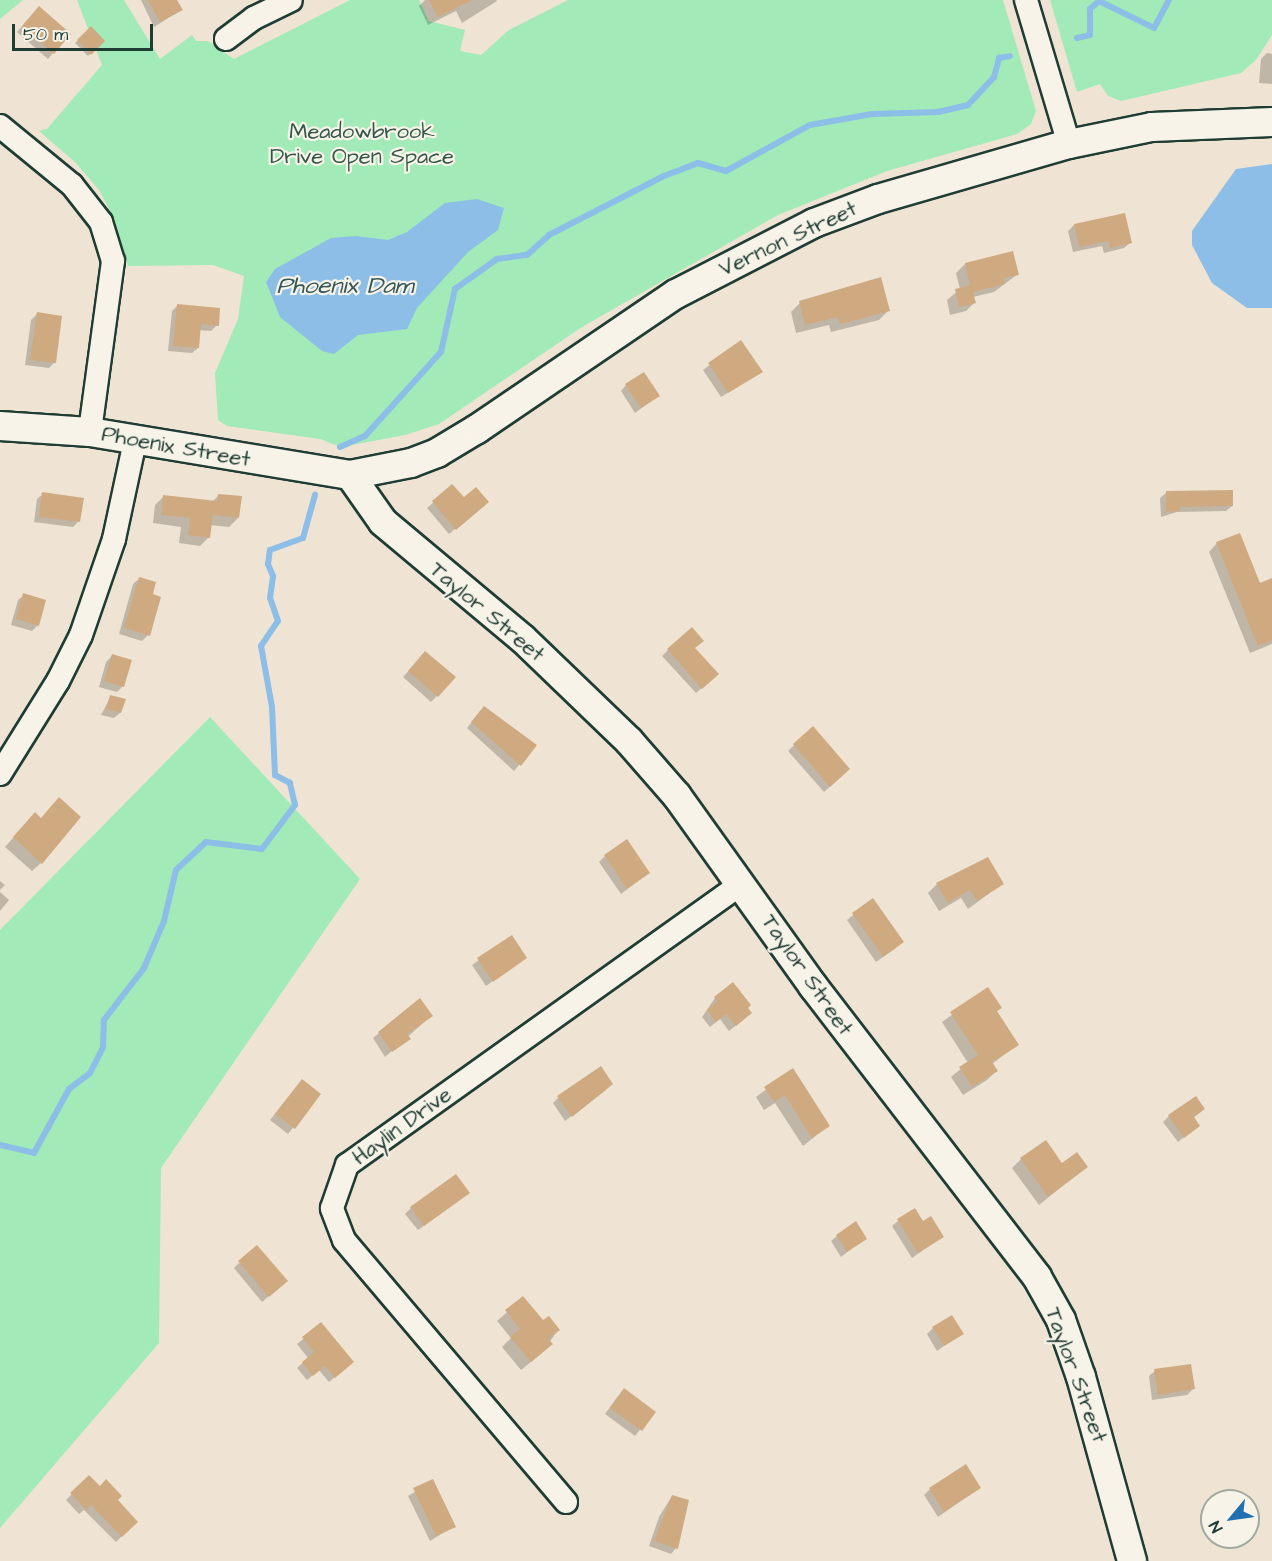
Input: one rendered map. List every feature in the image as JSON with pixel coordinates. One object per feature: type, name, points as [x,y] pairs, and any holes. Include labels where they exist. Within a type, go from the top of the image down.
[{"type":"street","points":[[226,39],[249,9],[291,0]]},
{"type":"street","points":[[1026,0],[1069,144]]},
{"type":"street","name":"Vernon Street","points":[[350,475],[437,453],[676,294],[814,223],[888,196],[1069,144],[1152,128],[1272,122]]},
{"type":"street","points":[[0,126],[72,185],[100,222],[114,261],[90,432]]},
{"type":"street","name":"Phoenix Street","points":[[0,426],[90,432],[350,475]]},
{"type":"street","points":[[0,774],[58,681],[81,635],[114,539],[135,441]]},
{"type":"street","name":"Taylor Street","points":[[350,475],[383,522],[523,639],[629,741],[742,883],[813,986],[1036,1277],[1056,1311],[1081,1377],[1132,1561]]},
{"type":"street","name":"Haylin Drive","points":[[566,1502],[344,1240],[332,1208],[347,1165],[742,883]]},
{"type":"green space","points":[[0,0],[23,0],[0,19]]},
{"type":"green space","name":"Meadowbrook Drive Open Space","points":[[77,0],[124,0],[160,59],[192,35],[196,41],[208,41],[234,59],[350,0],[419,0],[429,21],[465,30],[460,51],[481,55],[509,30],[568,0],[1003,0],[1036,111],[1031,124],[1017,134],[887,171],[778,215],[582,327],[439,424],[405,435],[341,447],[320,439],[227,426],[218,420],[215,373],[238,319],[244,276],[213,265],[128,266],[114,218],[99,190],[76,163],[39,131],[47,129],[102,65]]},
{"type":"green space","points":[[1050,0],[1272,0],[1272,35],[1256,60],[1241,73],[1121,101],[1108,96],[1100,84],[1077,92]]},
{"type":"green space","points":[[210,717],[360,879],[161,1168],[159,1343],[0,1528],[0,930]]},
{"type":"water","points":[[1272,164],[1272,308],[1247,308],[1212,283],[1192,245],[1192,231],[1236,169]]},
{"type":"water","name":"Phoenix Dam","points":[[477,199],[504,208],[498,230],[468,252],[417,308],[407,329],[358,335],[334,354],[322,351],[280,317],[266,282],[275,269],[331,238],[356,236],[388,240],[407,232],[445,203]]},
{"type":"building","points":[[148,0],[177,0],[183,10],[160,22]]},
{"type":"building","points":[[429,0],[472,0],[438,17]]},
{"type":"building","points":[[39,6],[71,34],[54,54],[22,26]]},
{"type":"building","points":[[91,26],[105,41],[91,55],[77,40]]},
{"type":"building","points":[[1125,213],[1132,243],[1110,248],[1108,241],[1079,247],[1074,224]]},
{"type":"building","points":[[1013,251],[1019,275],[1003,278],[1005,284],[973,292],[976,303],[959,307],[955,289],[970,285],[965,263]]},
{"type":"building","points":[[881,277],[890,311],[840,324],[838,317],[805,325],[799,301]]},
{"type":"building","points":[[177,304],[220,308],[219,326],[201,324],[199,348],[173,346]]},
{"type":"building","points":[[37,312],[62,316],[56,363],[30,360]]},
{"type":"building","points":[[741,340],[763,372],[728,393],[708,363]]},
{"type":"building","points":[[644,372],[660,396],[641,408],[625,384]]},
{"type":"building","points":[[452,484],[464,497],[476,487],[489,502],[456,530],[432,501]]},
{"type":"building","points":[[1233,490],[1233,506],[1180,507],[1180,511],[1166,512],[1166,491]]},
{"type":"building","points":[[42,492],[84,498],[80,522],[39,517]]},
{"type":"building","points":[[218,494],[242,496],[239,518],[213,515],[210,538],[188,535],[190,518],[161,515],[163,495],[217,501]]},
{"type":"building","points":[[1240,533],[1260,583],[1272,578],[1272,640],[1258,646],[1216,542]]},
{"type":"building","points":[[139,577],[156,582],[153,594],[161,597],[150,636],[124,628]]},
{"type":"building","points":[[23,593],[46,600],[39,626],[16,619]]},
{"type":"building","points":[[692,627],[704,641],[695,648],[719,674],[702,689],[667,649]]},
{"type":"building","points":[[425,651],[456,677],[438,697],[408,671]]},
{"type":"building","points":[[112,654],[132,660],[124,687],[104,681]]},
{"type":"building","points":[[110,695],[126,699],[121,713],[106,709]]},
{"type":"building","points":[[484,706],[537,745],[521,766],[471,722]]},
{"type":"building","points":[[813,726],[850,769],[830,787],[793,744]]},
{"type":"building","points":[[59,797],[81,817],[42,864],[13,837],[35,812],[41,818]]},
{"type":"building","points":[[627,839],[650,873],[627,889],[604,855]]},
{"type":"building","points":[[988,857],[1004,884],[977,901],[970,890],[948,903],[936,883]]},
{"type":"building","points":[[873,898],[904,942],[883,957],[852,913]]},
{"type":"building","points":[[512,935],[527,958],[493,982],[477,958]]},
{"type":"building","points":[[733,982],[751,1005],[748,1008],[752,1013],[736,1026],[726,1014],[716,1022],[707,1010],[717,1001],[714,997]]},
{"type":"building","points":[[988,987],[1002,1008],[997,1011],[1019,1045],[992,1062],[998,1071],[972,1087],[959,1067],[978,1055],[950,1012]]},
{"type":"building","points":[[420,998],[433,1016],[407,1034],[411,1039],[392,1052],[378,1032]]},
{"type":"building","points":[[601,1066],[613,1084],[572,1117],[557,1096]]},
{"type":"building","points":[[793,1068],[830,1126],[812,1138],[785,1095],[774,1102],[764,1087]]},
{"type":"building","points":[[302,1079],[321,1094],[295,1129],[275,1114]]},
{"type":"building","points":[[1196,1096],[1205,1109],[1194,1117],[1200,1126],[1184,1138],[1168,1115]]},
{"type":"building","points":[[1046,1140],[1062,1163],[1077,1152],[1088,1167],[1048,1197],[1020,1158]]},
{"type":"building","points":[[456,1174],[470,1193],[424,1226],[410,1207]]},
{"type":"building","points":[[915,1208],[923,1221],[931,1216],[944,1237],[918,1253],[897,1219]]},
{"type":"building","points":[[856,1221],[867,1239],[847,1252],[836,1235]]},
{"type":"building","points":[[257,1245],[288,1281],[269,1297],[238,1261]]},
{"type":"building","points":[[523,1296],[543,1320],[549,1316],[560,1330],[548,1339],[553,1344],[531,1362],[510,1337],[520,1329],[505,1310]]},
{"type":"building","points":[[952,1315],[964,1334],[944,1346],[932,1327]]},
{"type":"building","points":[[321,1322],[354,1362],[335,1378],[325,1366],[313,1376],[302,1362],[314,1352],[302,1337]]},
{"type":"building","points":[[1191,1364],[1195,1389],[1158,1395],[1154,1369]]},
{"type":"building","points":[[624,1388],[656,1412],[642,1431],[610,1408]]},
{"type":"building","points":[[966,1464],[981,1488],[944,1512],[929,1488]]},
{"type":"building","points":[[89,1475],[100,1486],[106,1479],[122,1496],[118,1500],[138,1522],[122,1537],[91,1505],[86,1510],[70,1493]]},
{"type":"building","points":[[433,1479],[456,1527],[436,1536],[413,1488]]},
{"type":"building","points":[[672,1495],[689,1500],[678,1549],[654,1541]]},
{"type":"waterway","points":[[1077,38],[1090,35],[1090,9],[1099,1],[1154,28],[1169,0]]},
{"type":"waterway","points":[[340,447],[365,436],[441,352],[455,289],[497,259],[527,255],[549,235],[664,176],[698,163],[726,171],[810,125],[872,114],[938,112],[968,105],[994,77],[999,58],[1010,56]]},
{"type":"waterway","points":[[0,1145],[34,1153],[69,1089],[90,1073],[103,1047],[104,1020],[144,968],[164,921],[176,870],[206,842],[262,849],[295,805],[290,783],[275,775],[272,707],[261,646],[278,621],[270,598],[273,576],[268,564],[270,550],[303,538],[315,495]]}]
